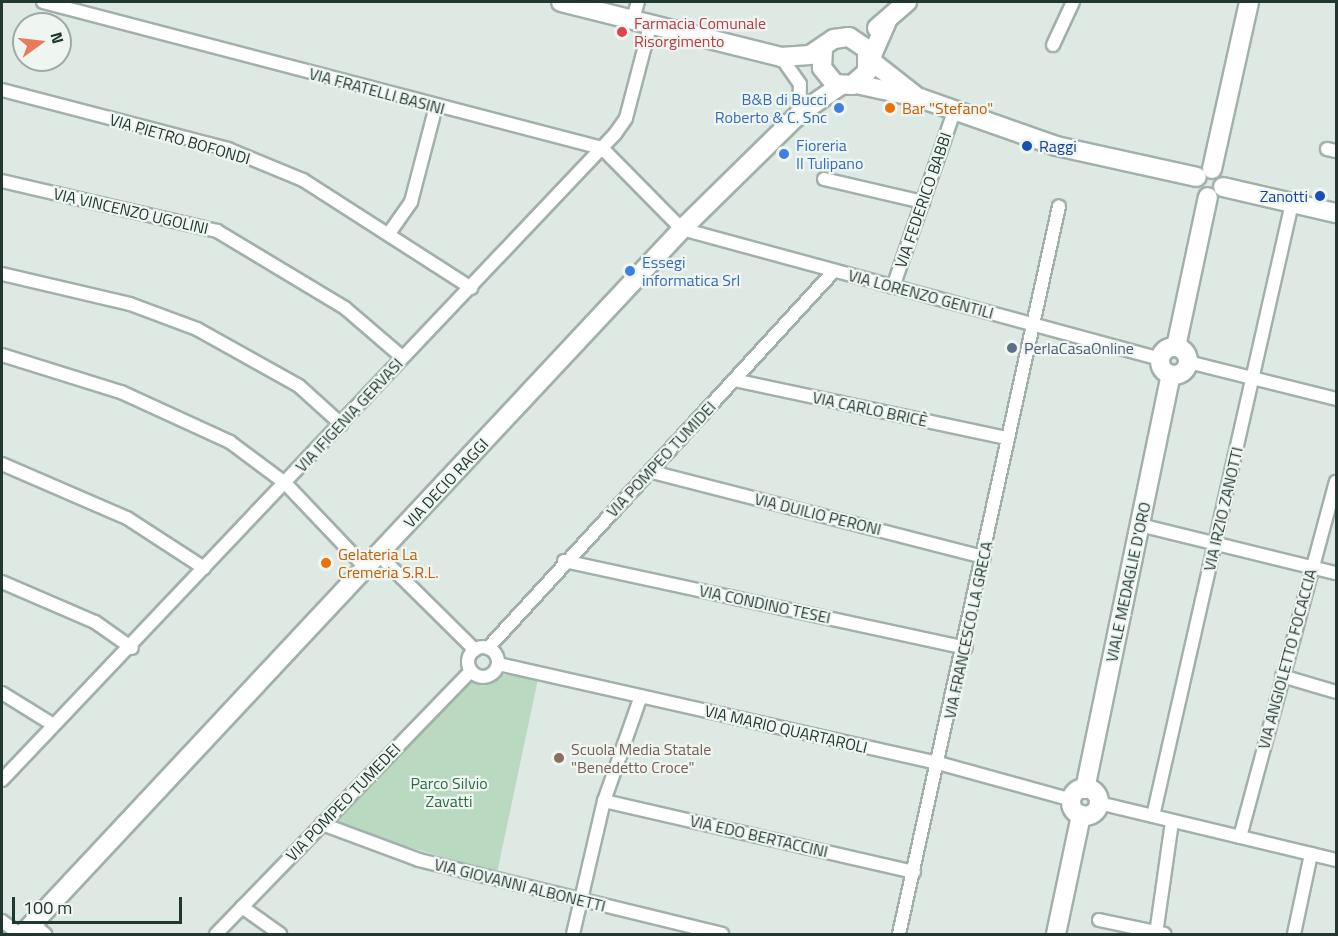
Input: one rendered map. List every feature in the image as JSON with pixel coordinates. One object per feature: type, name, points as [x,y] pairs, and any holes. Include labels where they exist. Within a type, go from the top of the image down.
[{"type":"street","name":"VIA FRATELLI BASINI","points":[[43,2],[602,148]]},
{"type":"street","points":[[561,2],[635,10],[651,23],[781,57],[848,84],[917,97],[954,112],[1056,146],[1220,174],[1176,347],[1160,359],[1171,375],[1182,373],[1188,362]]},
{"type":"street","name":"VIA DECIO RAGGI","points":[[799,114],[823,72],[824,50],[834,39],[849,37],[886,21],[907,2]]},
{"type":"street","points":[[1053,45],[1073,2]]},
{"type":"street","points":[[1249,2],[1205,173],[1198,190],[1292,202],[1336,213]]},
{"type":"street","name":"VIA DECIO RAGGI","points":[[30,932],[682,229],[799,114],[848,84],[870,60],[886,21]]},
{"type":"street","name":"VIA IFIGENIA GERVASI","points":[[2,780],[52,724],[132,648],[402,357],[471,288],[602,148],[626,118],[651,23]]},
{"type":"street","points":[[849,37],[864,45],[870,60],[917,97]]},
{"type":"street","points":[[781,57],[824,50]]},
{"type":"street","points":[[781,57],[800,84],[799,114]]},
{"type":"street","name":"VIA PIETRO BOFONDI","points":[[2,90],[228,149],[303,180],[390,232],[471,288]]},
{"type":"street","points":[[390,232],[411,202],[435,106]]},
{"type":"street","name":"VIA FEDERICO BABBI","points":[[893,287],[954,112]]},
{"type":"street","points":[[602,148],[682,229]]},
{"type":"street","points":[[824,179],[923,202]]},
{"type":"street","name":"VIA VINCENZO UGOLINI","points":[[2,181],[217,231],[345,308],[402,357]]},
{"type":"street","name":"VIA IRZIO ZANOTTI","points":[[1153,816],[1292,202]]},
{"type":"street","name":"VIA FRANCESCO LA GRECA","points":[[899,934],[966,648],[1006,438],[1030,324],[1059,206]]},
{"type":"street","name":"VIA LORENZO GENTILI","points":[[682,229],[1160,359]]},
{"type":"street","name":"VIA POMPEO TUMIDEI","points":[[488,648],[564,561],[651,472],[834,271]]},
{"type":"street","points":[[2,274],[130,304],[196,328],[299,386],[340,424]]},
{"type":"street","points":[[1176,347],[1188,362],[1336,399]]},
{"type":"street","points":[[2,355],[121,392],[230,442],[285,483],[475,650],[488,648],[498,664],[484,677],[471,671],[468,662],[475,650]]},
{"type":"street","name":"VIALE MEDAGLIE D'ORO","points":[[1056,934],[1079,801],[1171,375]]},
{"type":"street","name":"VIA CARLO BRICÈ","points":[[734,380],[1006,438]]},
{"type":"street","points":[[2,464],[127,518],[204,568]]},
{"type":"street","name":"VIA DUILIO PERONI","points":[[651,472],[984,557]]},
{"type":"street","name":"VIA ANGIOLETTO FOCACCIA","points":[[1240,837],[1336,482]]},
{"type":"street","points":[[1140,525],[1336,573]]},
{"type":"street","name":"VIA CONDINO TESEI","points":[[564,561],[966,648]]},
{"type":"street","points":[[2,582],[95,622],[132,648]]},
{"type":"street","name":"VIA MARIO QUARTAROLI","points":[[498,664],[938,763],[1079,801]]},
{"type":"street","name":"VIA POMPEO TUMEDEI","points":[[216,934],[471,671]]},
{"type":"street","points":[[1282,676],[1336,692]]},
{"type":"street","points":[[2,693],[52,724]]},
{"type":"street","points":[[573,934],[604,801],[641,696]]},
{"type":"street","name":"VIA EDO BERTACCINI","points":[[604,801],[914,872]]},
{"type":"street","points":[[1079,801],[1093,814],[1099,803],[1336,860]]},
{"type":"street","points":[[1099,920],[1159,934],[1172,821]]},
{"type":"street","name":"VIA GIOVANNI ALBONETTI","points":[[322,824],[419,860],[582,902],[722,934]]},
{"type":"street","points":[[1294,934],[1311,854]]},
{"type":"street","points":[[242,907],[280,934]]},
{"type":"street","points":[[2,921],[30,932]]},
{"type":"green space","name":"Parco Silvio Zavatti","points":[[509,674],[538,679],[497,873],[330,824],[471,681]]},
{"type":"place","name":"Farmacia Comunale Risorgimento","points":[[622,32]]},
{"type":"place","name":"B&B di Bucci Roberto & C. Snc","points":[[839,108]]},
{"type":"place","name":"Bar \"Stefano\"","points":[[890,108]]},
{"type":"place","name":"Raggi","points":[[1027,146]]},
{"type":"place","name":"Fioreria Il Tulipano","points":[[784,154]]},
{"type":"place","name":"Zanotti","points":[[1320,196]]},
{"type":"place","name":"Essegi informatica Srl","points":[[630,271]]},
{"type":"place","name":"PerlaCasaOnline","points":[[1012,348]]},
{"type":"place","name":"Gelateria La Cremeria S.R.L.","points":[[326,563]]},
{"type":"place","name":"Scuola Media Statale \"Benedetto Croce\"","points":[[559,758]]}]
